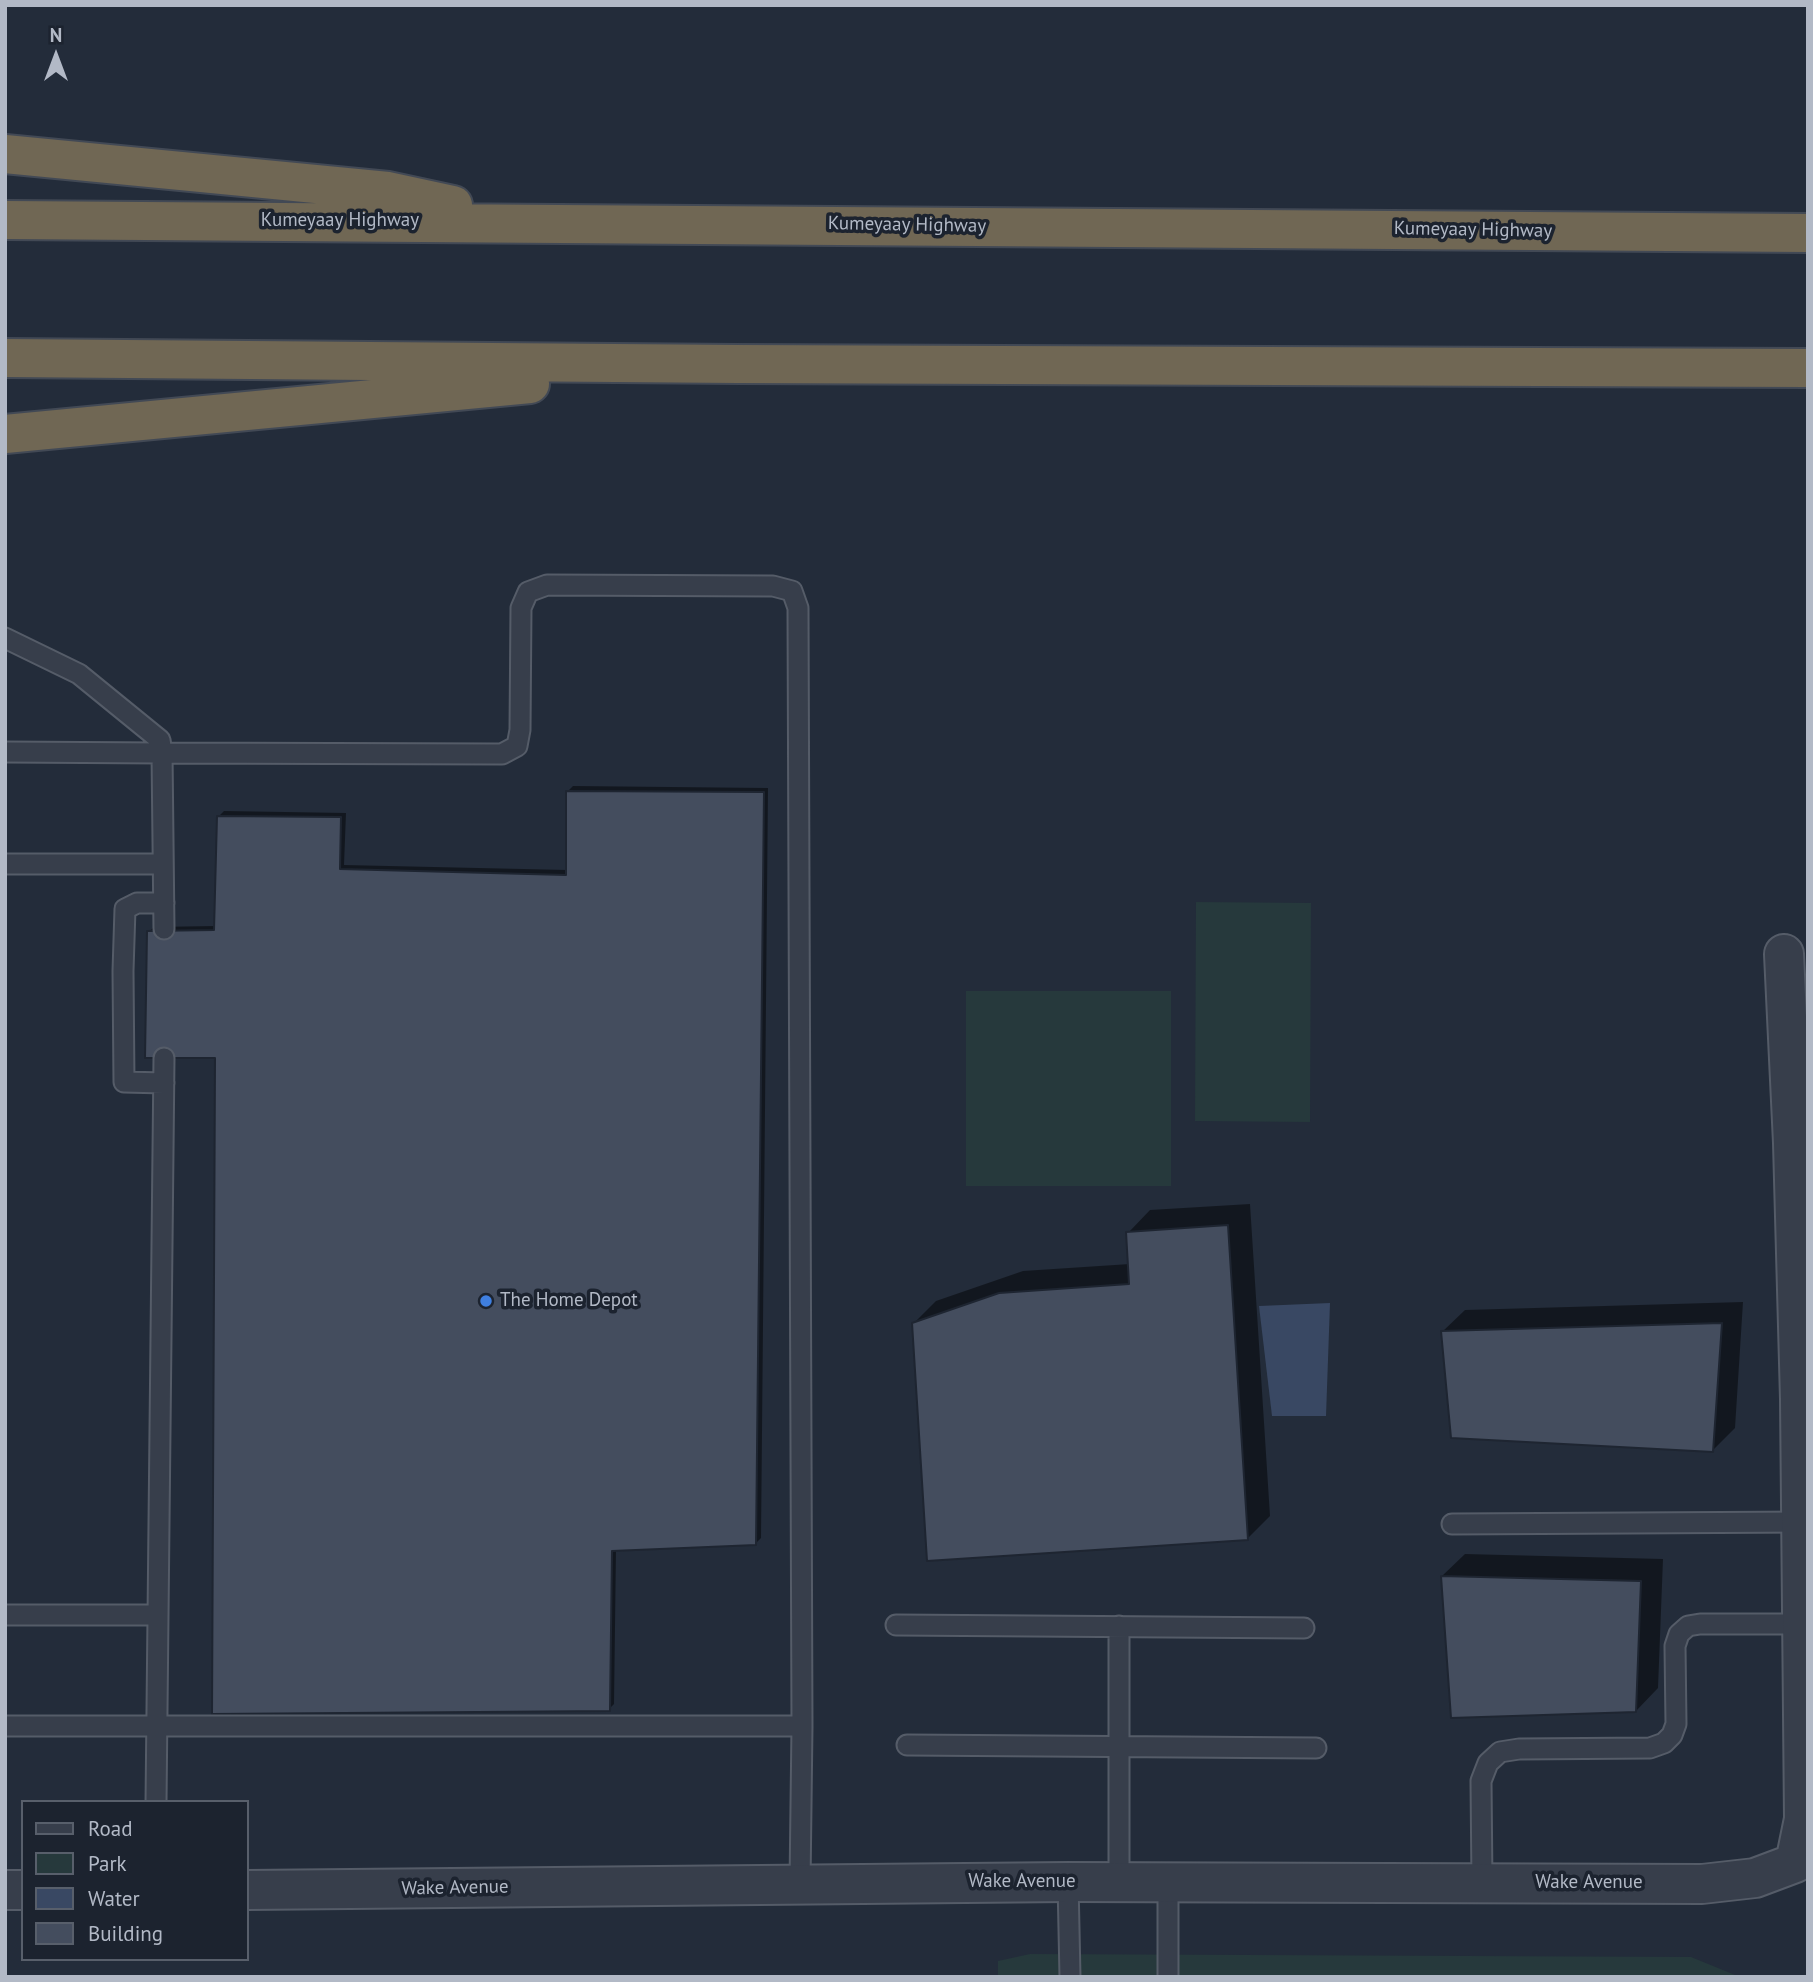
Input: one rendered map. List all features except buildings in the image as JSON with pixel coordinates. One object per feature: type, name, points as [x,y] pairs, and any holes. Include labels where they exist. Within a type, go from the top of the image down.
[{"type":"highway","points":[[5,154],[388,191],[534,222]]},
{"type":"highway","name":"Kumeyaay Highway","points":[[5,220],[1808,233]]},
{"type":"highway","points":[[5,358],[738,365],[1808,368]]},
{"type":"highway","points":[[5,434],[738,365]]},
{"type":"street","points":[[1784,954],[1801,1143],[1804,1399],[1801,1623],[1805,1688]]},
{"type":"street","name":"Wake Avenue","points":[[248,1889],[1068,1882],[1702,1884],[1755,1878],[1795,1863],[1804,1819],[1805,1688]]},
{"type":"lane","points":[[5,752],[502,754],[517,746],[520,730],[521,608],[528,592],[547,585],[773,586],[792,591],[798,622],[802,1726],[800,1884]]},
{"type":"lane","points":[[5,638],[79,674],[160,740],[164,929]]},
{"type":"lane","points":[[5,864],[163,864]]},
{"type":"lane","points":[[164,903],[136,902],[125,909],[123,971],[124,1082],[164,1083]]},
{"type":"lane","points":[[156,1800],[164,1058]]},
{"type":"lane","points":[[1452,1524],[1804,1522]]},
{"type":"lane","points":[[5,1615],[158,1615]]},
{"type":"lane","points":[[1482,1883],[1481,1781],[1488,1763],[1500,1752],[1650,1748],[1664,1743],[1672,1735],[1676,1724],[1675,1646],[1679,1634],[1688,1626],[1801,1623]]},
{"type":"lane","points":[[896,1625],[1304,1628]]},
{"type":"lane","points":[[1119,1626],[1119,1882]]},
{"type":"lane","points":[[5,1726],[802,1726]]},
{"type":"lane","points":[[907,1745],[1316,1748]]},
{"type":"lane","points":[[1068,1882],[1070,1977]]},
{"type":"lane","points":[[1168,1882],[1168,1977]]},
{"type":"green space","points":[[1196,902],[1311,903],[1310,1122],[1195,1121]]},
{"type":"green space","points":[[966,991],[1171,991],[1171,1186],[966,1186]]},
{"type":"green space","points":[[1030,1954],[1691,1957],[1740,1977],[998,1977],[998,1961]]},
{"type":"water","points":[[1330,1303],[1326,1416],[1272,1416],[1259,1306]]},
{"type":"place","name":"The Home Depot","points":[[486,1301]]}]
